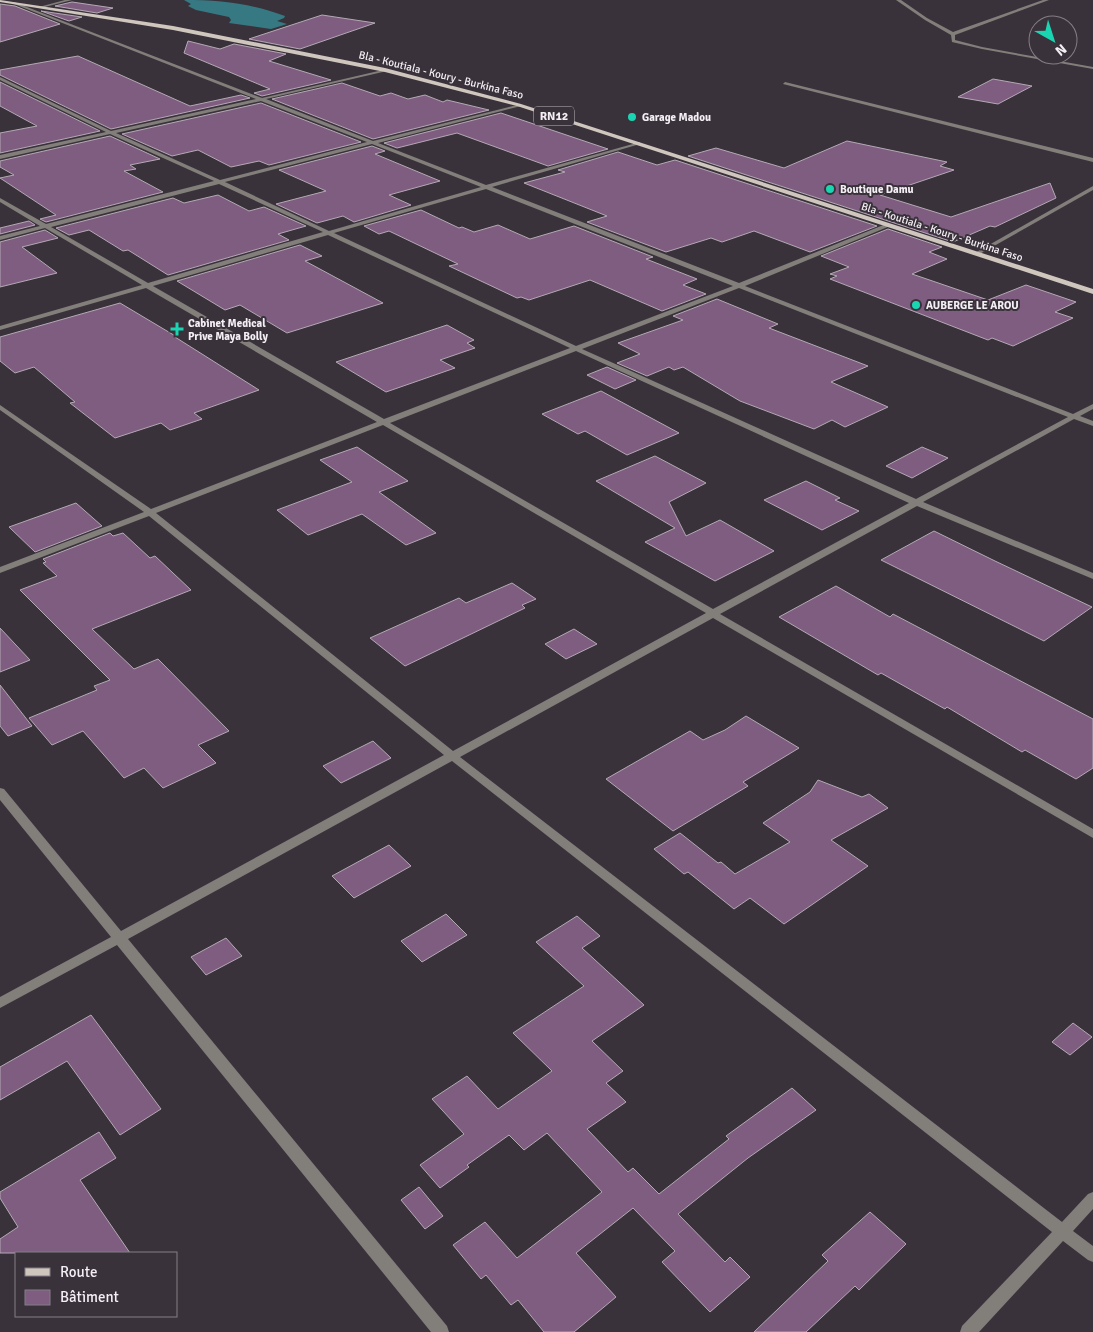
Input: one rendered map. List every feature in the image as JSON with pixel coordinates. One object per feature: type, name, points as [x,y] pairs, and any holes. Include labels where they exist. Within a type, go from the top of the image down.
[{"type":"main road","name":"Bla - Koutiala - Koury - Burkina Faso","points":[[0,1],[173,28],[385,70],[519,104],[1093,292]]},
{"type":"street","points":[[41,7],[70,0]]},
{"type":"street","points":[[898,0],[926,20],[954,34],[1047,0]]},
{"type":"street","points":[[15,3],[1093,424]]},
{"type":"street","points":[[954,34],[954,41],[982,48],[1093,68]]},
{"type":"street","points":[[0,156],[260,100],[385,70]]},
{"type":"street","points":[[0,78],[110,132],[575,348],[915,502],[1093,576]]},
{"type":"street","points":[[785,83],[1093,160]]},
{"type":"street","points":[[0,238],[519,104]]},
{"type":"street","points":[[0,328],[638,143]]},
{"type":"street","points":[[976,254],[1093,188]]},
{"type":"street","points":[[0,200],[1093,834]]},
{"type":"street","points":[[0,570],[738,286],[888,224]]},
{"type":"street","points":[[0,1003],[1093,406]]},
{"type":"street","points":[[0,407],[150,512],[451,755],[1093,1255]]},
{"type":"street","points":[[0,792],[117,938],[441,1332]]},
{"type":"street","points":[[968,1332],[1093,1199]]},
{"type":"water","points":[[184,0],[247,5],[285,16],[277,21],[287,24],[271,29],[229,23],[231,20],[229,17],[196,10],[188,6],[191,4]]},
{"type":"building","points":[[72,2],[113,8],[97,13],[55,6]]},
{"type":"building","points":[[0,4],[15,6],[60,24],[0,42]]},
{"type":"building","points":[[41,11],[82,17],[69,21]]},
{"type":"building","points":[[322,15],[375,23],[300,49],[249,39]]},
{"type":"building","points":[[188,41],[220,49],[234,44],[286,54],[269,61],[331,80],[262,96],[254,93],[270,89],[184,53]]},
{"type":"building","points":[[78,56],[190,106],[241,95],[250,98],[111,129],[0,75],[0,70]]},
{"type":"building","points":[[993,79],[1032,86],[998,104],[958,97]]},
{"type":"building","points":[[0,82],[100,131],[0,153],[0,133],[37,126],[0,106]]},
{"type":"building","points":[[342,83],[380,96],[391,93],[408,99],[425,95],[443,102],[447,100],[489,110],[373,139],[272,99]]},
{"type":"building","points":[[261,103],[361,142],[269,165],[259,161],[231,167],[198,150],[172,156],[122,134]]},
{"type":"building","points":[[501,113],[608,149],[548,166],[457,133],[397,148],[384,143]]},
{"type":"building","points":[[110,136],[160,159],[130,165],[136,169],[124,171],[163,192],[46,222],[40,219],[56,215],[0,178],[14,175],[0,167],[0,161]]},
{"type":"building","points":[[847,141],[947,162],[940,166],[954,170],[880,195],[951,217],[1050,183],[1056,198],[995,227],[990,226],[953,242],[688,156],[716,148],[784,168]]},
{"type":"building","points":[[372,146],[385,151],[375,154],[440,181],[389,195],[411,205],[354,222],[343,216],[317,223],[276,204],[326,191],[279,170]]},
{"type":"building","points":[[618,152],[657,165],[675,160],[877,226],[810,252],[754,231],[722,242],[711,238],[666,252],[587,222],[607,216],[524,183],[565,172],[558,170]]},
{"type":"building","points":[[218,195],[249,211],[264,207],[306,226],[278,234],[289,240],[168,275],[128,250],[123,251],[89,230],[69,235],[56,228],[173,198],[184,203]]},
{"type":"building","points":[[421,210],[459,228],[462,227],[474,232],[498,225],[530,239],[574,226],[653,257],[646,259],[697,279],[683,285],[706,294],[662,311],[590,280],[529,300],[521,297],[517,298],[449,266],[458,264],[389,231],[379,234],[364,226]]},
{"type":"building","points":[[29,221],[35,225],[0,234],[0,228]]},
{"type":"building","points":[[888,229],[942,247],[929,252],[947,259],[912,274],[988,300],[1026,285],[1076,302],[1055,312],[1073,318],[1013,346],[992,338],[988,340],[830,279],[837,276],[830,274],[849,267],[821,256]]},
{"type":"building","points":[[45,230],[58,238],[22,247],[57,273],[0,287],[0,242]]},
{"type":"building","points":[[300,245],[322,256],[305,261],[383,303],[287,333],[240,305],[225,310],[177,281]]},
{"type":"building","points":[[717,299],[778,324],[769,328],[868,366],[831,382],[888,407],[845,427],[832,420],[814,429],[740,401],[683,367],[674,370],[669,367],[647,376],[617,363],[640,354],[618,343],[683,320],[673,316]]},
{"type":"building","points":[[120,303],[259,390],[194,413],[202,419],[170,430],[161,423],[115,438],[70,403],[75,402],[34,367],[15,373],[0,361],[0,337]]},
{"type":"building","points":[[447,325],[474,340],[467,343],[475,348],[440,360],[455,368],[386,392],[336,362]]},
{"type":"building","points":[[607,367],[636,380],[615,389],[587,375]]},
{"type":"building","points":[[601,391],[679,433],[627,455],[585,431],[578,434],[542,414]]},
{"type":"building","points":[[357,447],[408,481],[379,492],[436,533],[406,545],[362,514],[308,535],[277,510],[352,482],[320,460]]},
{"type":"building","points":[[922,447],[948,458],[912,478],[886,466]]},
{"type":"building","points":[[655,456],[706,483],[669,502],[686,536],[720,520],[774,551],[715,581],[645,542],[675,528],[596,481]]},
{"type":"building","points":[[806,481],[840,498],[835,500],[859,511],[822,530],[764,500]]},
{"type":"building","points":[[76,503],[102,526],[35,552],[9,527]]},
{"type":"building","points":[[934,531],[1092,607],[1044,641],[881,560]]},
{"type":"building","points":[[110,533],[113,536],[123,533],[150,558],[155,556],[191,590],[92,629],[134,669],[158,659],[229,731],[198,745],[216,763],[163,788],[144,768],[124,778],[83,731],[52,745],[29,718],[97,690],[94,686],[110,680],[20,590],[57,576],[43,563],[46,562],[43,559]]},
{"type":"building","points":[[512,583],[536,599],[522,605],[525,608],[405,666],[370,638],[459,598],[466,603]]},
{"type":"building","points":[[836,586],[890,617],[893,614],[1093,719],[1093,768],[1076,779],[1025,750],[1022,752],[947,707],[945,709],[881,673],[878,675],[779,617]]},
{"type":"building","points":[[0,628],[30,660],[0,672]]},
{"type":"building","points":[[574,629],[597,644],[566,659],[545,644]]},
{"type":"building","points":[[0,685],[32,726],[8,736],[0,726]]},
{"type":"building","points":[[746,716],[799,748],[743,782],[748,786],[673,831],[606,779],[690,731],[703,740],[725,730]]},
{"type":"building","points":[[373,741],[391,758],[341,783],[323,766]]},
{"type":"building","points":[[818,780],[862,797],[869,794],[888,808],[831,840],[868,866],[784,924],[750,898],[734,909],[688,872],[684,874],[654,849],[680,833],[735,874],[790,842],[763,823],[810,792]]},
{"type":"building","points":[[389,845],[411,866],[354,898],[332,876]]},
{"type":"building","points":[[446,914],[467,935],[422,962],[401,941]]},
{"type":"building","points":[[577,916],[600,936],[582,948],[644,1005],[592,1041],[623,1071],[606,1083],[626,1102],[587,1129],[628,1172],[633,1168],[659,1194],[729,1139],[726,1136],[792,1088],[816,1110],[748,1158],[678,1214],[725,1262],[730,1257],[750,1277],[710,1312],[662,1262],[675,1251],[633,1208],[576,1253],[616,1297],[574,1332],[544,1332],[518,1300],[511,1305],[486,1275],[481,1279],[453,1245],[485,1222],[517,1258],[602,1192],[547,1133],[524,1150],[509,1135],[467,1165],[469,1167],[440,1188],[420,1165],[464,1134],[432,1099],[467,1076],[498,1109],[552,1071],[513,1033],[584,986],[536,942]]},
{"type":"building","points":[[226,938],[242,956],[206,975],[191,957]]},
{"type":"building","points":[[91,1015],[161,1109],[120,1135],[67,1061],[0,1100],[0,1067]]},
{"type":"building","points":[[1073,1023],[1092,1037],[1070,1055],[1052,1042]]},
{"type":"building","points":[[99,1132],[116,1158],[80,1180],[129,1252],[0,1253],[0,1239],[18,1227],[0,1198],[0,1192]]},
{"type":"building","points":[[419,1187],[443,1216],[425,1229],[401,1200]]},
{"type":"building","points":[[870,1212],[906,1244],[859,1290],[855,1286],[806,1332],[754,1332],[828,1261],[822,1255]]},
{"type":"place","name":"Garage Madou","points":[[632,117]]},
{"type":"place","name":"Boutique Damu","points":[[830,189]]},
{"type":"place","name":"AUBERGE LE AROU","points":[[916,305]]},
{"type":"place","name":"Cabinet Medical Prive Maya Bolly","points":[[177,329]]}]
